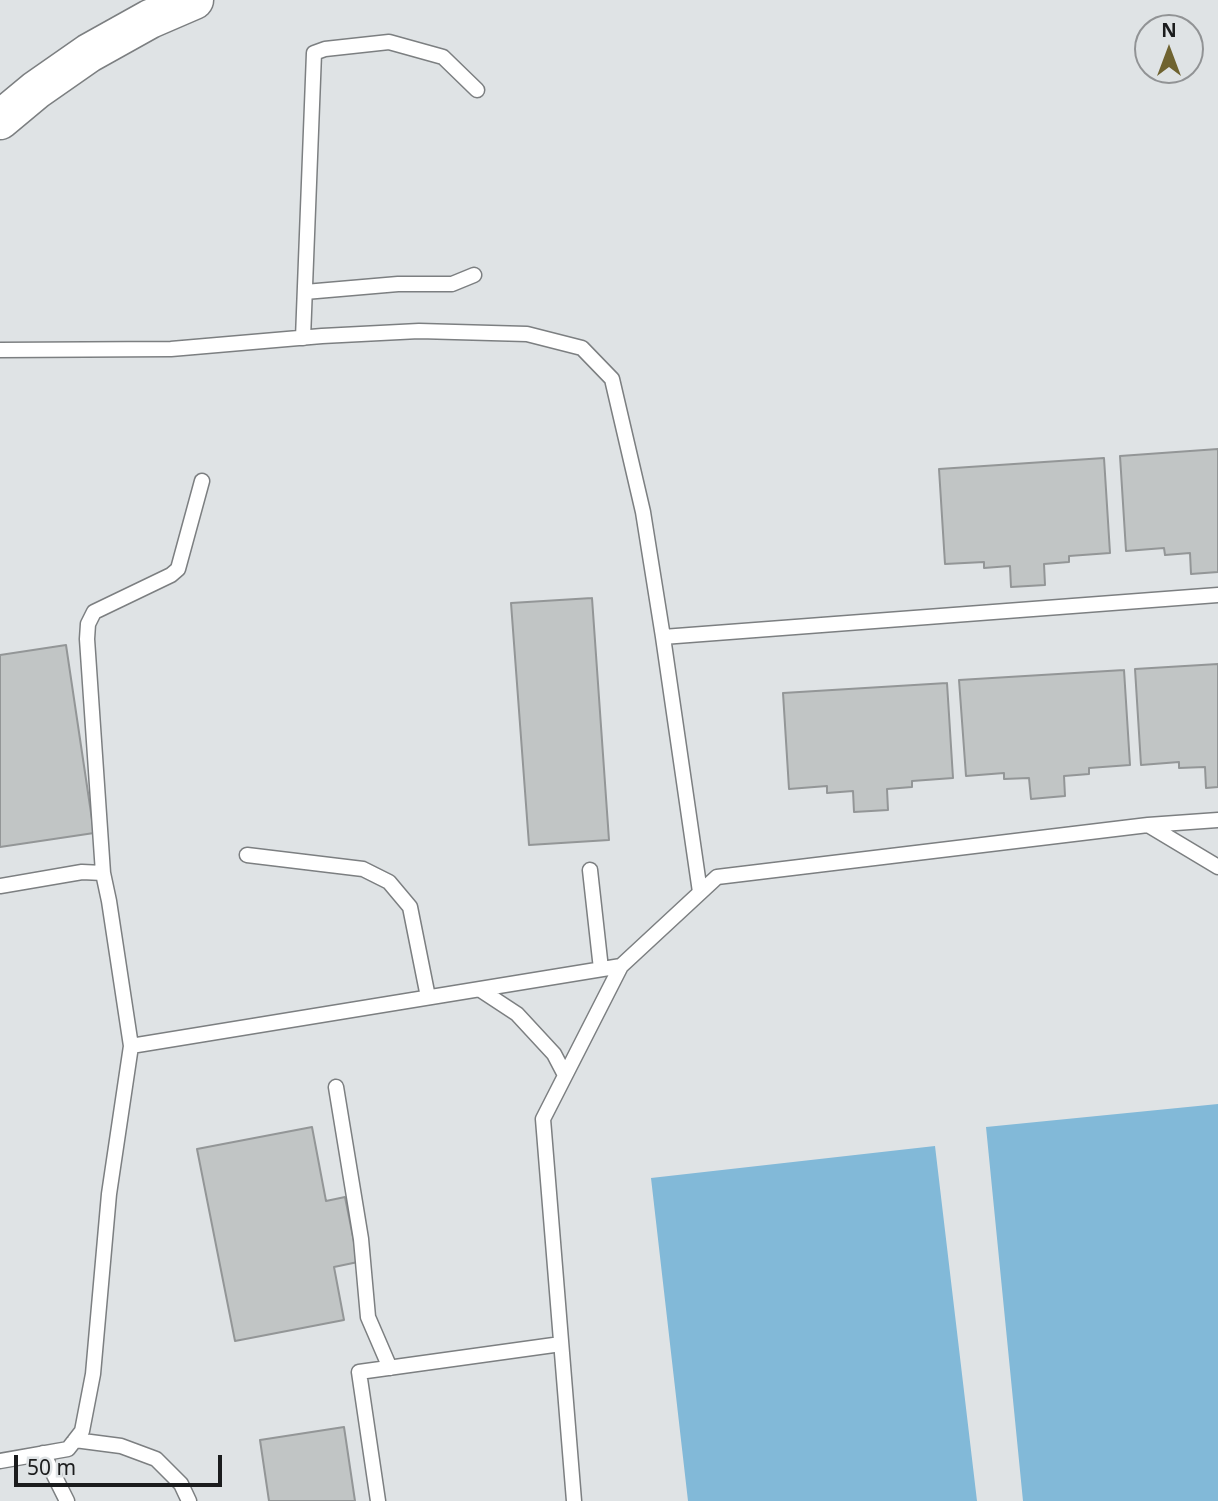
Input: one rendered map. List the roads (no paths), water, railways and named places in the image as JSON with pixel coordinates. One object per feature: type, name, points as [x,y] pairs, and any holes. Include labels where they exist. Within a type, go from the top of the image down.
[{"type":"main road","points":[[0,120],[89,52],[150,19],[194,0]]},
{"type":"lane","points":[[303,338],[314,53],[325,49],[389,42],[443,57],[477,90]]},
{"type":"lane","points":[[305,292],[398,284],[452,284],[474,275]]},
{"type":"lane","points":[[0,350],[171,349],[419,331],[527,334],[582,348],[612,379],[643,512],[701,892]]},
{"type":"lane","points":[[0,1461],[68,1449],[82,1431],[93,1374],[109,1194],[131,1046],[103,873],[88,624],[94,612],[171,575],[178,569],[202,481]]},
{"type":"lane","points":[[663,636],[1218,595]]},
{"type":"lane","points":[[575,1501],[543,1119],[621,966],[717,877],[1148,825],[1218,820]]},
{"type":"lane","points":[[1148,825],[1218,867]]},
{"type":"lane","points":[[247,855],[363,869],[389,882],[410,906],[428,997]]},
{"type":"lane","points":[[590,870],[601,969]]},
{"type":"lane","points":[[0,886],[82,872],[103,873]]},
{"type":"lane","points":[[131,1046],[621,966]]},
{"type":"lane","points":[[479,989],[517,1014],[554,1054],[565,1075]]},
{"type":"lane","points":[[336,1087],[361,1239],[368,1317],[390,1367]]},
{"type":"lane","points":[[378,1501],[359,1372],[561,1344]]},
{"type":"lane","points":[[75,1440],[121,1446],[156,1459],[181,1484],[189,1501]]},
{"type":"lane","points":[[43,1453],[67,1501]]}]
